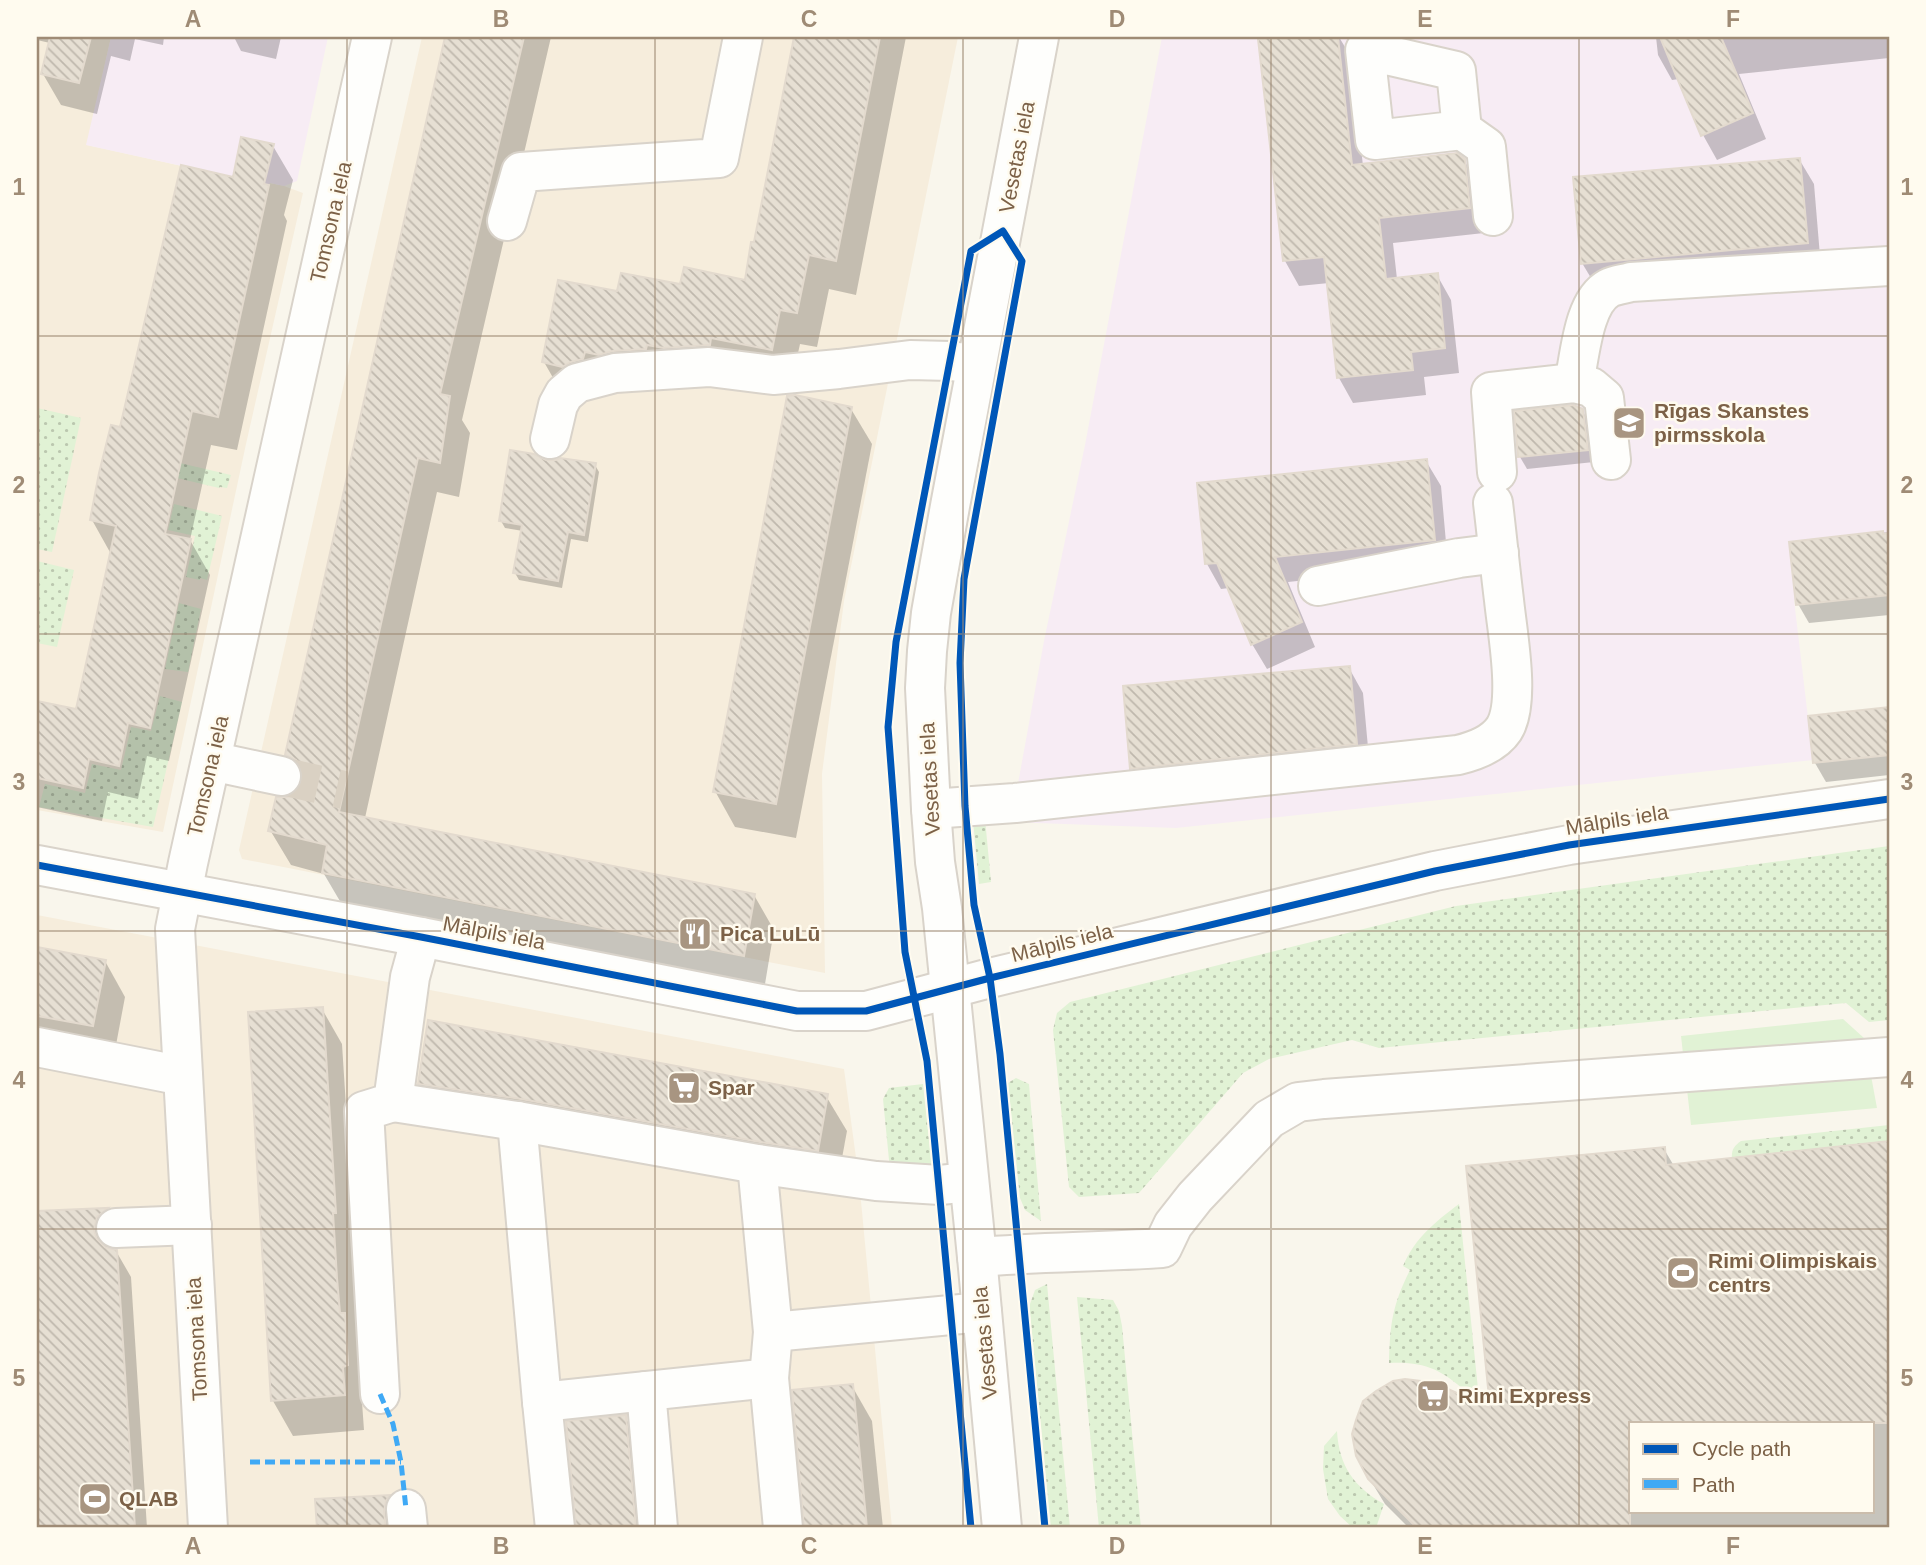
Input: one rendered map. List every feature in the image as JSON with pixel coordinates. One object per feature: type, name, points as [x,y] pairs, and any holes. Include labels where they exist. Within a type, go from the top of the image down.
[{"type":"street","name":"Tomsona iela","points":[[208,1528],[175,929],[372,37]]},
{"type":"street","points":[[507,222],[521,172],[719,159],[743,37]]},
{"type":"street","name":"Vesetas iela","points":[[1002,1528],[931,809],[925,688],[931,613],[1039,37]]},
{"type":"street","points":[[1462,130],[1456,71],[1363,43],[1375,140],[1462,130],[1486,147],[1493,216]]},
{"type":"street","points":[[1574,383],[1593,304],[1609,288],[1631,282],[1889,266]]},
{"type":"street","points":[[550,439],[558,405],[564,394],[577,383],[615,373],[709,367],[773,375],[910,360],[976,365]]},
{"type":"street","points":[[931,809],[1015,803],[1458,755],[1474,751],[1496,737],[1504,728],[1510,712],[1513,677],[1499,553],[1491,392],[1574,383],[1591,387],[1604,398],[1611,460]]},
{"type":"street","points":[[1318,586],[1459,558],[1499,553]]},
{"type":"street","points":[[211,761],[281,776]]},
{"type":"street","name":"Mālpils iela","points":[[37,865],[797,1011],[866,1011],[949,988],[1475,863],[1569,845],[1889,799]]},
{"type":"street","points":[[393,1102],[410,977],[421,937]]},
{"type":"street","points":[[37,1047],[183,1076]]},
{"type":"street","points":[[977,1257],[1162,1248],[1173,1225],[1205,1187],[1269,1119],[1298,1102],[1889,1057]]},
{"type":"street","points":[[380,1394],[363,1111],[393,1102],[757,1164],[876,1181],[940,1185],[969,1182]]},
{"type":"street","points":[[517,1121],[555,1528]]},
{"type":"street","points":[[757,1164],[773,1332],[769,1378],[783,1528]]},
{"type":"street","points":[[116,1228],[192,1225]]},
{"type":"street","points":[[773,1332],[982,1312]]},
{"type":"street","points":[[542,1402],[769,1378]]},
{"type":"street","points":[[646,1391],[658,1528]]},
{"type":"shaded area","points":[[37,37],[111,37],[87,145],[268,185],[284,186],[303,193],[163,832],[37,810]]},
{"type":"shaded area","points":[[111,37],[328,37],[297,181],[284,186],[269,185],[86,145]]},
{"type":"shaded area","points":[[422,37],[958,37],[844,601],[822,774],[825,973],[242,859],[239,850]]},
{"type":"shaded area","name":"Rīgas Skanstes pirmsskola","points":[[1162,37],[1889,37],[1889,533],[1789,542],[1813,760],[1176,828],[1011,822]]},
{"type":"shaded area","points":[[37,915],[844,1069],[859,1180],[892,1528],[37,1528]]},
{"type":"green space","points":[[37,408],[81,418],[52,552],[37,549]]},
{"type":"green space","points":[[180,463],[231,475],[227,488],[177,478]]},
{"type":"green space","points":[[174,504],[222,516],[207,580],[186,577],[195,536],[168,530]]},
{"type":"green space","points":[[37,561],[74,570],[57,647],[37,643]]},
{"type":"green space","points":[[179,603],[201,609],[188,672],[165,669]]},
{"type":"green space","points":[[160,696],[182,702],[153,827],[39,807],[45,784],[85,793],[92,764],[121,770],[131,727],[151,731]]},
{"type":"green space","points":[[985,819],[991,882],[979,884],[973,820]]},
{"type":"green space","points":[[1889,846],[1889,1020],[1869,1022],[1846,1003],[1379,1048],[1352,1040],[1269,1059],[1243,1073],[1139,1193],[1079,1197],[1069,1187],[1053,1030],[1057,1013],[1070,1002],[1456,906]]},
{"type":"green space","points":[[1843,1019],[1864,1038],[1877,1108],[1691,1125],[1681,1036]]},
{"type":"green space","points":[[1016,1078],[1029,1084],[1041,1221],[1025,1210],[1020,1198],[1008,1083]]},
{"type":"green space","points":[[923,1084],[932,1168],[890,1170],[883,1099],[889,1088]]},
{"type":"green space","points":[[1889,1125],[1889,1141],[1732,1159],[1734,1148],[1741,1141]]},
{"type":"green space","points":[[1459,1204],[1478,1389],[1466,1392],[1448,1377],[1431,1368],[1412,1363],[1389,1363],[1393,1315],[1410,1270],[1403,1266],[1426,1231]]},
{"type":"green space","points":[[1047,1284],[1070,1528],[1051,1528],[1030,1313],[1035,1290]]},
{"type":"green space","points":[[1077,1297],[1113,1300],[1119,1311],[1141,1528],[1099,1528]]},
{"type":"green space","points":[[1337,1431],[1341,1455],[1350,1474],[1356,1483],[1384,1504],[1376,1528],[1353,1528],[1328,1499],[1323,1469],[1324,1446]]},
{"type":"building","points":[[50,37],[91,37],[79,83],[41,74]]},
{"type":"building","points":[[445,37],[524,37],[440,394],[450,396],[440,463],[418,458],[339,812],[755,894],[744,956],[322,873],[327,845],[268,831],[276,797],[287,797],[297,791],[302,780],[302,770],[296,760],[285,755]]},
{"type":"building","points":[[794,37],[880,37],[836,261],[809,255],[797,313],[780,310],[772,350],[711,338],[710,345],[664,348],[647,345],[646,349],[613,351],[599,355],[585,352],[583,359],[562,367],[542,362],[558,280],[617,291],[621,273],[680,284],[684,267],[745,280]]},
{"type":"building","points":[[1338,37],[1352,165],[1457,153],[1465,159],[1470,208],[1379,218],[1386,279],[1438,273],[1445,348],[1411,352],[1413,370],[1337,378],[1324,257],[1283,261],[1258,39]]},
{"type":"building","points":[[1660,37],[1721,37],[1753,113],[1701,136]]},
{"type":"building","points":[[241,137],[274,144],[264,184],[269,185],[218,417],[192,411],[165,534],[191,539],[150,728],[128,723],[119,766],[89,759],[83,788],[37,778],[37,701],[76,709],[116,526],[90,520],[99,473],[111,425],[120,427],[181,165],[233,177]]},
{"type":"building","points":[[1800,158],[1808,243],[1581,264],[1573,177]]},
{"type":"building","points":[[795,395],[852,407],[776,804],[713,792],[787,396]]},
{"type":"building","points":[[1573,405],[1583,409],[1588,450],[1518,457],[1514,411]]},
{"type":"building","points":[[510,450],[534,454],[546,460],[560,458],[596,463],[584,535],[568,532],[558,581],[513,573],[522,525],[499,521]]},
{"type":"building","points":[[1427,459],[1435,540],[1275,557],[1302,622],[1251,645],[1217,563],[1205,564],[1197,483]]},
{"type":"building","points":[[1883,531],[1883,534],[1889,533],[1889,595],[1796,605],[1789,542]]},
{"type":"building","points":[[1350,666],[1357,744],[1130,769],[1123,686]]},
{"type":"building","points":[[1889,707],[1889,755],[1813,763],[1808,716]]},
{"type":"building","points":[[37,947],[106,960],[93,1026],[37,1016]]},
{"type":"building","points":[[323,1007],[336,1213],[333,1213],[337,1278],[340,1313],[345,1313],[348,1365],[343,1367],[345,1395],[271,1401],[248,1012]]},
{"type":"building","points":[[428,1020],[828,1094],[818,1151],[521,1099],[418,1084]]},
{"type":"building","name":"Rimi Olimpiskais centrs","points":[[1889,1141],[1889,1423],[1629,1422],[1630,1528],[1417,1528],[1368,1479],[1356,1456],[1352,1434],[1363,1401],[1393,1381],[1405,1379],[1437,1384],[1490,1408],[1466,1166],[1665,1147],[1666,1165]]},
{"type":"building","points":[[108,1208],[97,1217],[94,1230],[97,1239],[105,1247],[117,1250],[135,1528],[37,1528],[37,1211]]},
{"type":"building","points":[[853,1384],[867,1528],[804,1528],[792,1390]]},
{"type":"building","points":[[626,1415],[636,1528],[576,1528],[566,1421]]},
{"type":"building","points":[[390,1495],[384,1511],[386,1528],[317,1528],[315,1499]]},
{"type":"tunnel","points":[[281,776],[344,790]]},
{"type":"marked path","points":[[380,1394],[393,1424],[401,1462],[406,1509]]},
{"type":"marked path","points":[[250,1462],[401,1462]]},
{"type":"cycle path","points":[[971,1528],[927,1061],[905,952],[888,727],[896,642],[971,251],[1003,231],[1022,261],[964,579],[960,663],[965,806],[974,905],[990,978],[1000,1054],[1045,1528]]},
{"type":"cycle path","points":[[37,865],[797,1011],[866,1011],[990,978],[1435,871],[1569,845],[1889,799]]},
{"type":"place","name":"Rīgas Skanstes pirmsskola","points":[[1629,423]]},
{"type":"place","name":"Pica LuLū","points":[[695,934]]},
{"type":"place","name":"Spar","points":[[684,1088]]},
{"type":"place","name":"Rimi Olimpiskais centrs","points":[[1683,1273]]},
{"type":"place","name":"Rimi Express","points":[[1433,1396]]},
{"type":"place","name":"QLAB","points":[[95,1499]]}]
